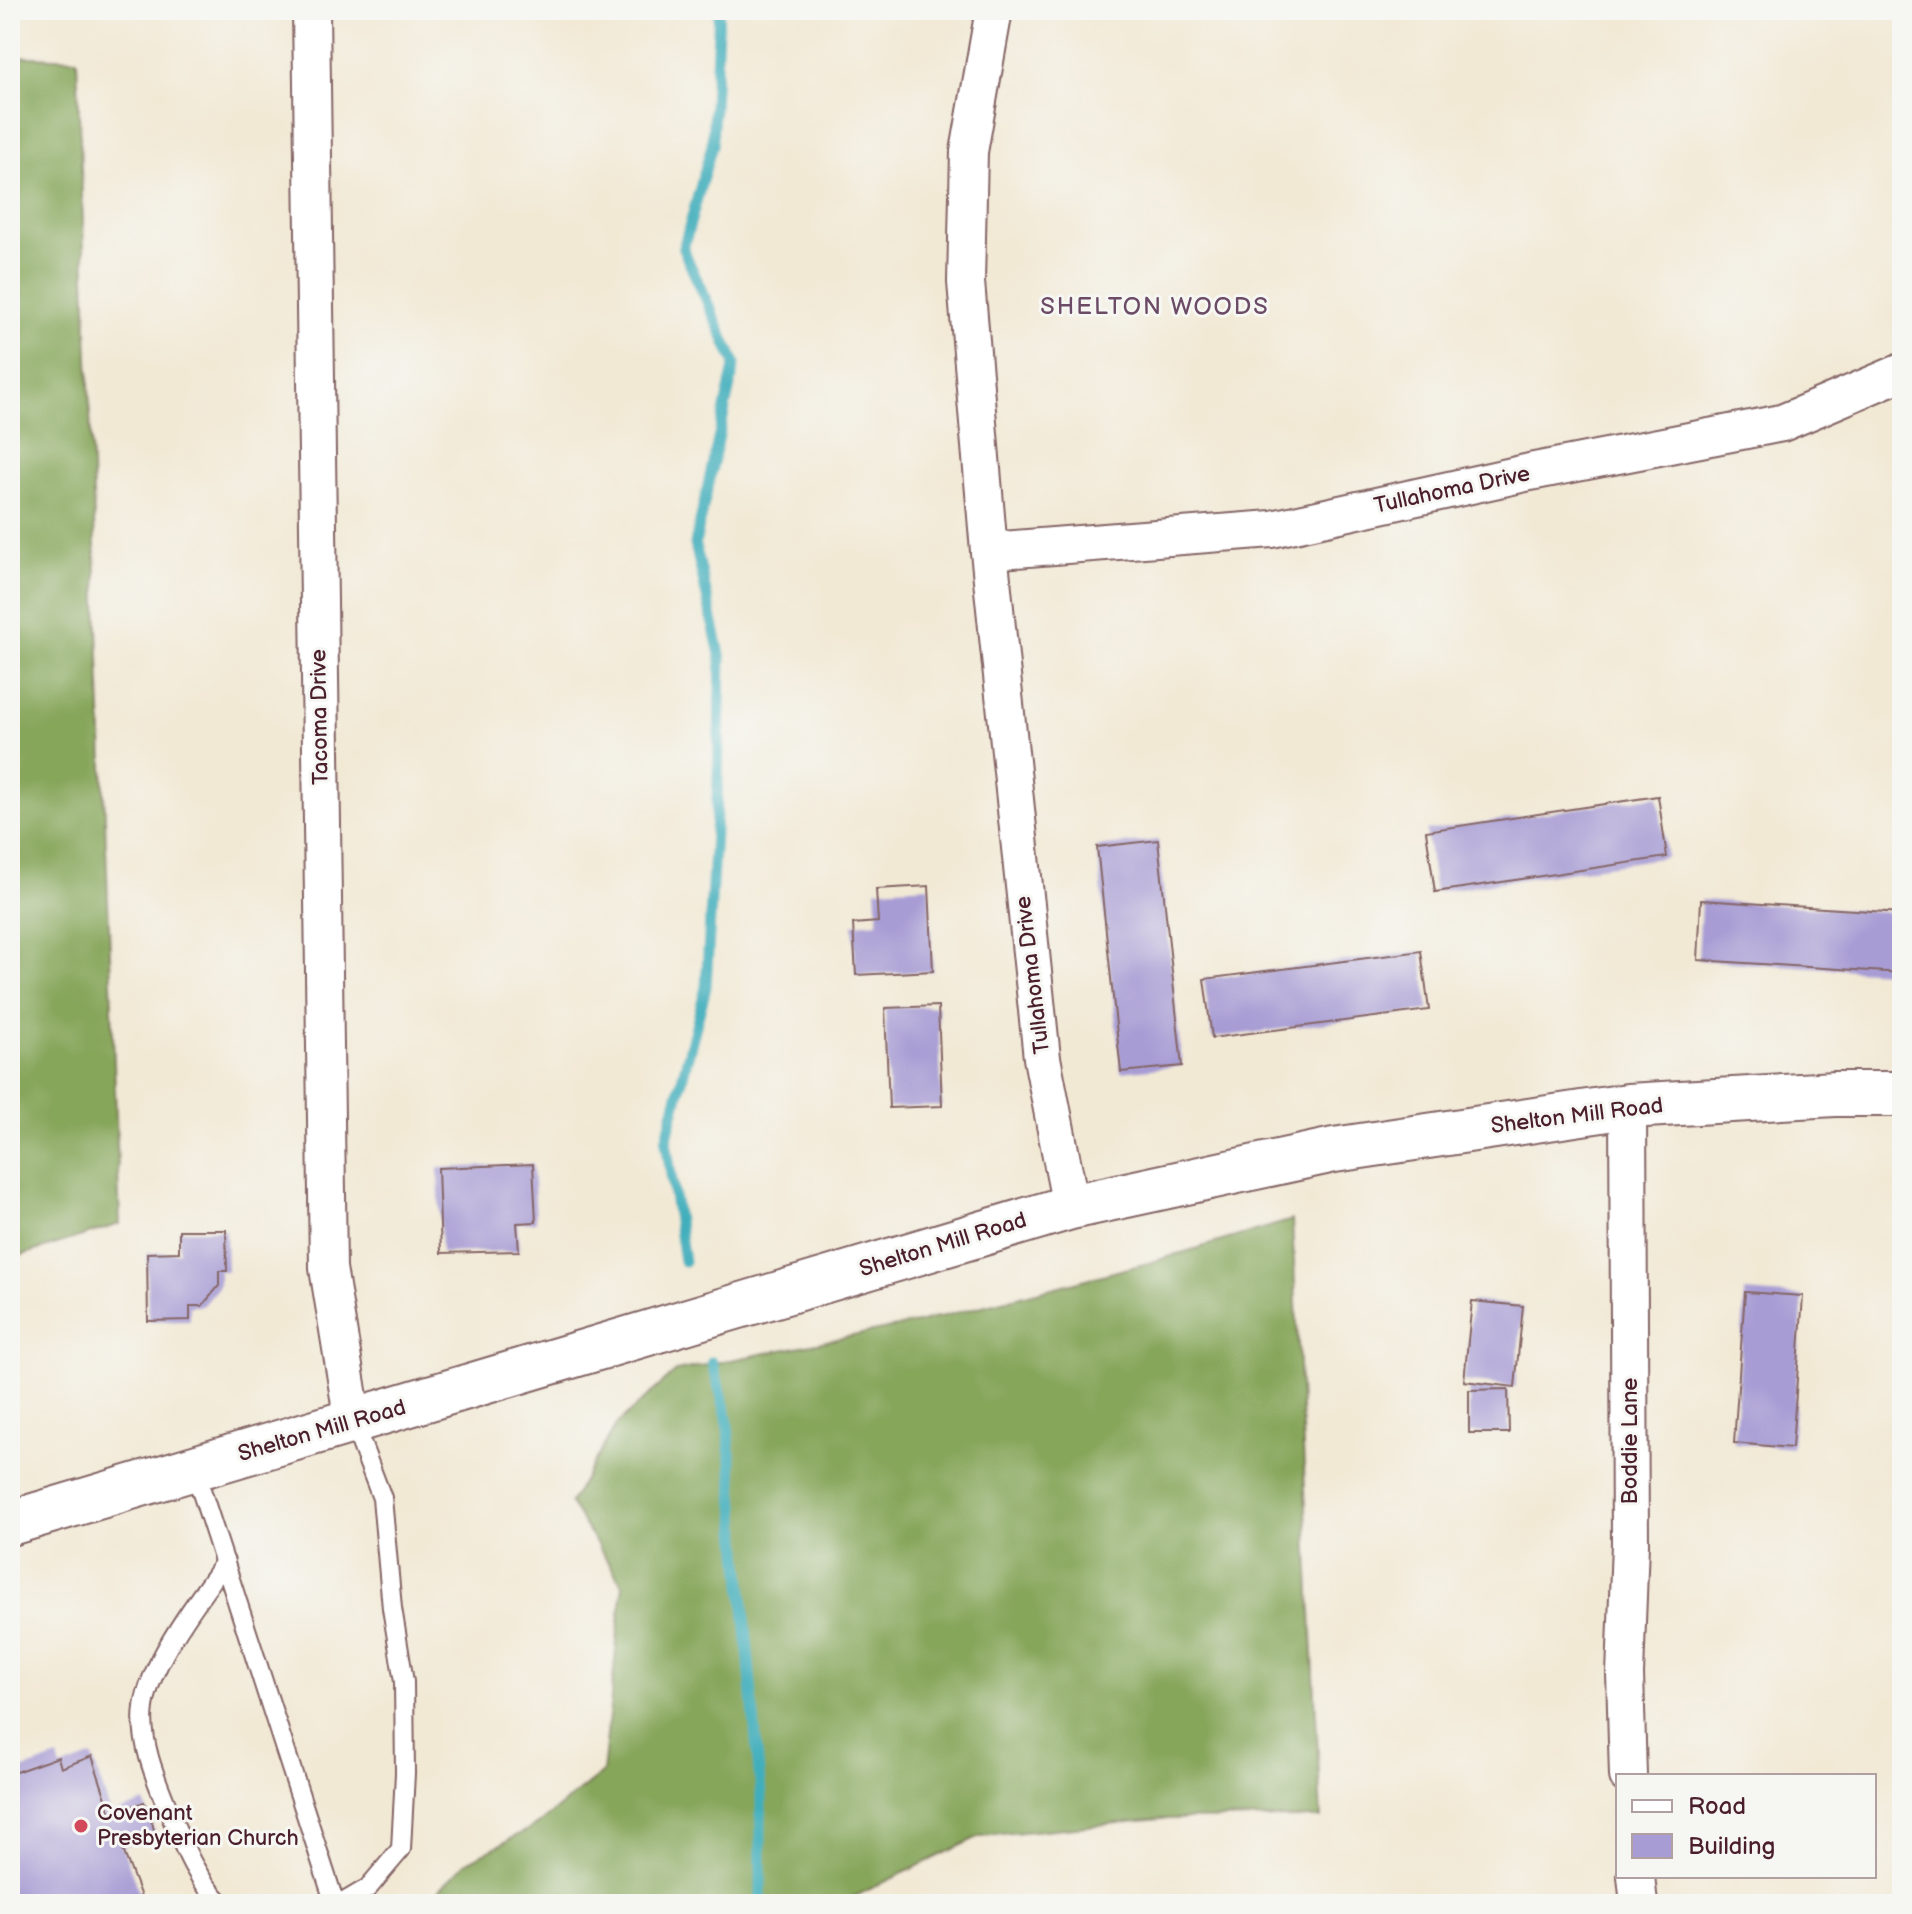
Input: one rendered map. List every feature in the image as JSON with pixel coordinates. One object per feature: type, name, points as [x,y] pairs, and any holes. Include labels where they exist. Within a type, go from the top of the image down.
[{"type":"street","name":"Tacoma Drive","points":[[311,10],[328,1268],[353,1422]]},
{"type":"street","name":"Tullahoma Drive","points":[[994,10],[969,152],[966,282],[989,551],[1042,1058],[1071,1207]]},
{"type":"street","name":"Tullahoma Drive","points":[[989,551],[1272,529],[1530,472],[1782,423],[1902,372]]},
{"type":"street","name":"Shelton Mill Road","points":[[10,1523],[1071,1207],[1334,1150],[1628,1106],[1835,1094],[1902,1094]]},
{"type":"street","name":"Boddie Lane","points":[[1628,1106],[1630,1544],[1625,1674],[1628,1774]]},
{"type":"street","points":[[1636,1878],[1639,1904]]},
{"type":"lane","points":[[194,1468],[338,1904],[368,1888],[401,1849],[405,1773],[404,1682],[392,1608],[382,1498],[353,1422]]},
{"type":"lane","points":[[222,1904],[191,1863],[169,1810],[148,1752],[144,1707],[159,1666],[175,1637],[225,1562]]},
{"type":"green space","points":[[10,56],[77,59],[120,1224],[10,1259]]},
{"type":"green space","points":[[1292,1220],[1321,1818],[1161,1819],[980,1836],[839,1904],[426,1904],[465,1863],[537,1825],[603,1772],[623,1585],[570,1503],[617,1424],[676,1371],[917,1323],[1148,1263]]},
{"type":"building","points":[[1658,796],[1667,857],[1435,892],[1426,831]]},
{"type":"building","points":[[1158,840],[1182,1066],[1121,1072],[1097,847]]},
{"type":"building","points":[[929,886],[933,971],[856,975],[853,924],[878,922],[876,889]]},
{"type":"building","points":[[1701,900],[1902,913],[1902,973],[1698,960]]},
{"type":"building","points":[[1421,951],[1429,1010],[1212,1038],[1204,979]]},
{"type":"building","points":[[938,1006],[942,1106],[889,1108],[885,1008]]},
{"type":"building","points":[[533,1164],[536,1222],[517,1223],[519,1251],[441,1253],[438,1168]]},
{"type":"building","points":[[179,1230],[226,1230],[227,1271],[219,1271],[219,1286],[202,1306],[190,1306],[190,1320],[148,1321],[147,1253],[179,1252]]},
{"type":"building","points":[[1745,1292],[1803,1296],[1792,1448],[1734,1443]]},
{"type":"building","points":[[1472,1301],[1523,1306],[1515,1387],[1464,1381]]},
{"type":"building","points":[[1508,1389],[1509,1433],[1469,1433],[1469,1390]]},
{"type":"building","name":"Covenant Presbyterian Church","points":[[92,1756],[111,1814],[144,1802],[156,1835],[122,1847],[143,1902],[10,1904],[10,1774],[58,1757],[61,1768]]},
{"type":"waterway","points":[[684,1261],[666,1141],[706,987],[718,781],[721,659],[695,544],[735,363],[683,249],[712,145],[719,10]]},
{"type":"waterway","points":[[712,1362],[727,1416],[761,1795],[761,1904]]},
{"type":"place","name":"Covenant Presbyterian Church","points":[[81,1826]]},
{"type":"district","name":"SHELTON WOODS","points":[[1155,306]]}]
